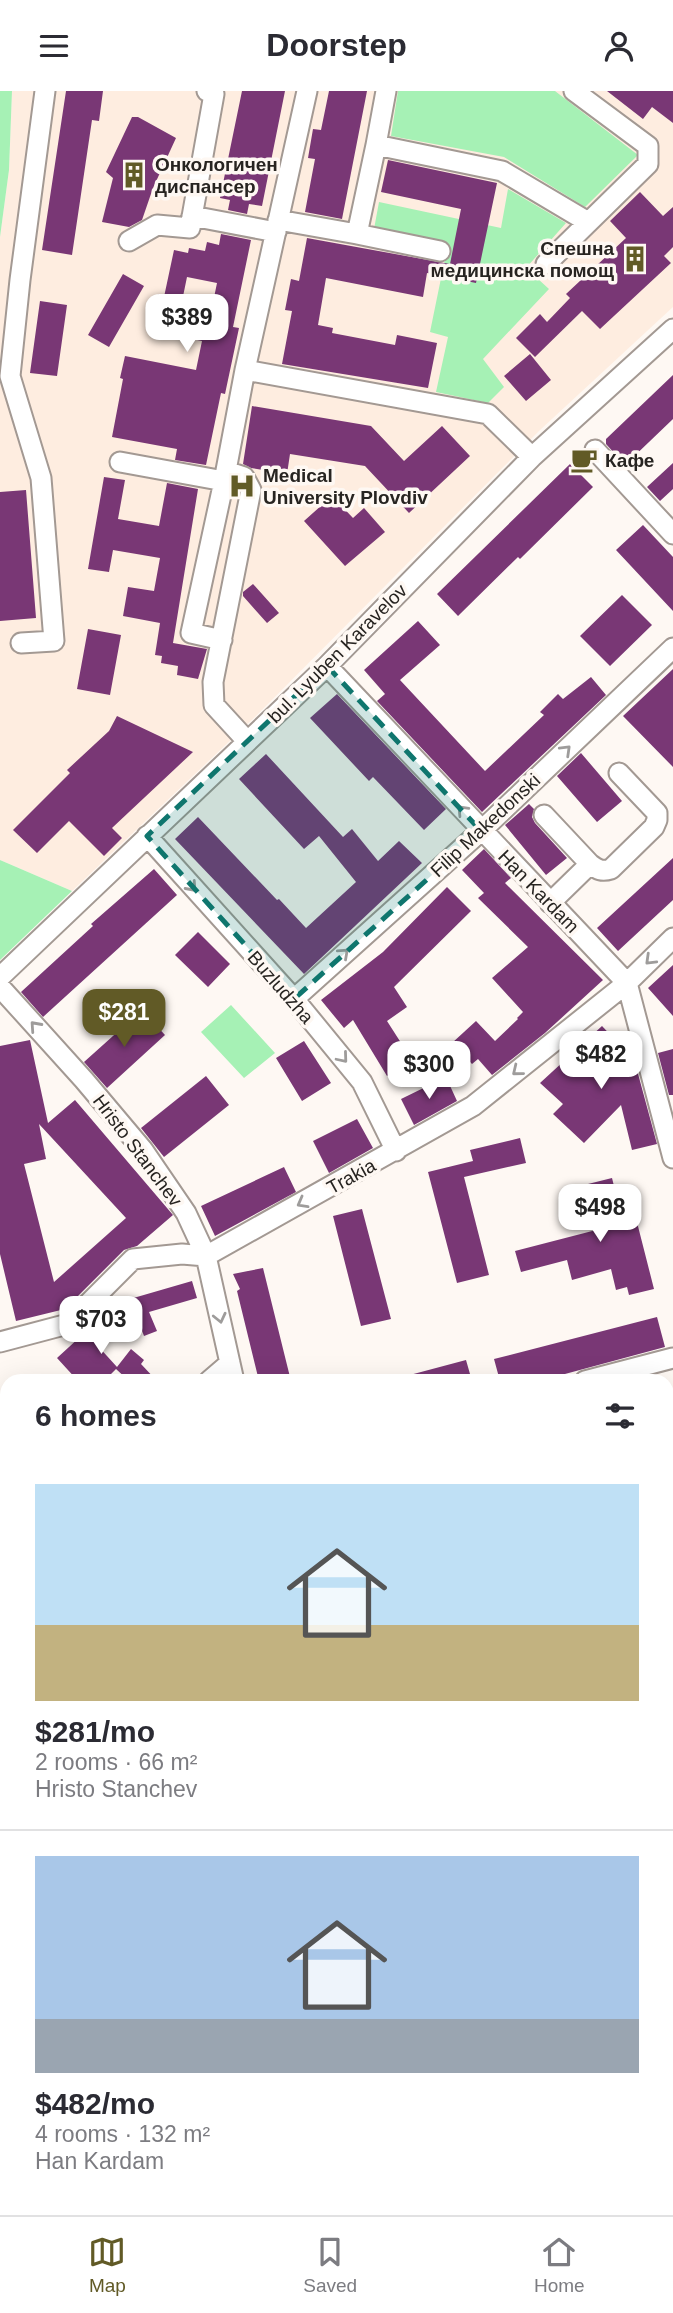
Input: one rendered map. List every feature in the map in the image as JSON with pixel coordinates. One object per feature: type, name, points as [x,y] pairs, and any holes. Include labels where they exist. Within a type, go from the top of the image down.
[{"type":"street","points":[[20,643],[54,641],[41,478],[10,376],[45,91]]},
{"type":"street","points":[[129,241],[157,225],[190,228],[214,94],[206,91]]},
{"type":"street","points":[[222,640],[191,633],[245,370],[307,91]]},
{"type":"street","points":[[357,235],[386,91]]},
{"type":"street","points":[[546,264],[648,164],[648,146],[574,91]]},
{"type":"street","points":[[376,145],[502,171],[589,222]]},
{"type":"street","points":[[192,216],[357,235],[440,251]]},
{"type":"street","name":"bul. Lyuben Karavelov","points":[[0,977],[327,666],[532,457],[673,329]]},
{"type":"street","points":[[245,370],[488,414],[532,457]]},
{"type":"street","points":[[594,450],[673,534]]},
{"type":"street","points":[[120,462],[244,477],[251,490],[213,682],[214,705],[247,741]]},
{"type":"street","name":"Filip Makedonski","points":[[293,999],[481,831],[673,647]]},
{"type":"street","name":"Han Kardam","points":[[327,666],[627,983],[673,1159]]},
{"type":"street","points":[[544,815],[597,870],[611,869],[654,827],[657,820],[657,813],[620,773]]},
{"type":"street","name":"Buzludzha","points":[[147,837],[293,999],[362,1082],[396,1151]]},
{"type":"street","points":[[550,902],[590,864]]},
{"type":"street","name":"Trakia","points":[[206,1256],[473,1106],[627,983],[673,938]]},
{"type":"street","name":"Hristo Stanchev","points":[[0,987],[143,1150],[186,1213],[206,1256],[232,1372]]},
{"type":"street","points":[[0,1342],[68,1324],[133,1259],[182,1254],[206,1256]]},
{"type":"street","points":[[612,1374],[673,1358]]},
{"type":"highlighted area","points":[[327,666],[481,831],[294,999],[147,836]]},
{"type":"shaded area","name":"Medical University Plovdiv","points":[[12,91],[673,91],[673,307],[539,431],[256,716],[72,891],[0,860],[0,237],[9,170]]},
{"type":"green space","points":[[0,91],[12,91],[9,170],[0,237]]},
{"type":"green space","points":[[398,91],[555,91],[638,155],[585,207],[504,157],[391,136]]},
{"type":"green space","points":[[508,189],[566,223],[526,268],[549,289],[483,359],[504,387],[488,403],[436,392],[448,337],[430,332],[448,244],[374,229],[379,202],[501,228]]},
{"type":"green space","points":[[0,860],[72,891],[0,960]]},
{"type":"green space","points":[[231,1005],[275,1053],[244,1078],[201,1032]]},
{"type":"building","points":[[66,91],[103,91],[99,121],[92,120],[72,255],[42,250]]},
{"type":"building","points":[[242,91],[285,91],[262,206],[249,204],[247,214],[228,210],[230,200],[220,198]]},
{"type":"building","points":[[329,91],[367,91],[342,219],[305,212],[315,159],[308,158],[313,129],[321,130]]},
{"type":"building","points":[[607,91],[673,91],[673,123],[652,107],[643,119]]},
{"type":"building","name":"Онкологичен диспансер","points":[[132,117],[138,117],[176,138],[142,220],[129,227],[102,222],[113,178],[106,172]]},
{"type":"building","points":[[388,160],[497,183],[476,283],[427,273],[423,297],[326,278],[318,325],[333,328],[332,333],[395,345],[397,335],[437,343],[428,388],[282,364],[292,311],[285,310],[291,279],[299,281],[307,238],[450,264],[461,209],[381,192]]},
{"type":"building","name":"Спешна медицинска помощ","points":[[640,192],[663,216],[673,207],[673,247],[664,256],[671,263],[600,329],[582,311],[535,357],[516,338],[540,314],[547,322],[570,298],[566,294],[626,238],[610,221]]},
{"type":"building","points":[[221,234],[251,240],[233,327],[239,328],[225,394],[221,393],[206,465],[175,460],[177,449],[112,437],[125,356],[196,370],[202,341],[151,331],[158,294],[164,297],[174,250],[188,253],[189,248],[205,251],[207,242],[219,245]],"holes":[[[187,277],[217,283],[210,317],[180,311]]]},
{"type":"building","points":[[123,274],[144,286],[109,347],[88,335]]},
{"type":"building","points":[[40,301],[67,305],[57,376],[30,373]]},
{"type":"building","points":[[530,354],[551,380],[526,401],[504,376]]},
{"type":"building","points":[[673,375],[673,419],[625,465],[606,444],[606,439]]},
{"type":"building","points":[[252,406],[371,426],[404,461],[442,426],[470,456],[409,513],[365,466],[290,454],[287,474],[251,468],[243,464]]},
{"type":"building","points":[[673,463],[673,489],[660,501],[647,487]]},
{"type":"building","points":[[570,464],[593,487],[458,616],[437,594]]},
{"type":"building","points":[[104,477],[125,480],[118,519],[159,526],[167,483],[198,489],[173,643],[207,649],[198,679],[177,675],[178,666],[161,663],[162,656],[155,655],[160,623],[123,616],[128,587],[154,591],[160,558],[113,550],[109,572],[88,569]]},
{"type":"building","points":[[26,490],[36,618],[0,621],[0,492]]},
{"type":"building","points":[[332,496],[353,518],[364,508],[385,532],[345,566],[304,521]]},
{"type":"building","points":[[643,525],[673,557],[673,611],[616,550]]},
{"type":"building","points":[[253,584],[279,613],[267,623],[243,596],[243,592]]},
{"type":"building","points":[[622,595],[652,625],[610,666],[580,636]]},
{"type":"building","points":[[418,621],[440,645],[400,680],[485,771],[544,715],[540,712],[558,694],[563,699],[591,677],[606,695],[482,812],[377,701],[385,694],[364,670]]},
{"type":"building","points":[[88,629],[121,635],[110,695],[77,689]]},
{"type":"building","points":[[673,669],[673,767],[623,716]]},
{"type":"building","points":[[337,694],[446,809],[424,830],[373,777],[369,781],[310,718]]},
{"type":"building","points":[[117,716],[193,752],[112,828],[122,838],[104,856],[69,821],[37,853],[13,830],[70,773],[67,770],[109,731]]},
{"type":"building","points":[[581,753],[622,801],[597,822],[557,776]]},
{"type":"building","points":[[266,754],[343,837],[352,829],[378,861],[399,841],[422,863],[304,974],[175,839],[198,817],[306,928],[356,882],[319,836],[304,849],[239,779]]},
{"type":"building","points":[[529,804],[534,809],[532,817],[535,823],[567,858],[546,875],[505,825]]},
{"type":"building","points":[[484,849],[511,878],[505,883],[603,980],[545,1033],[492,1075],[478,1059],[472,1064],[452,1043],[476,1021],[495,1041],[518,1019],[523,1012],[492,978],[528,947],[478,898],[484,893],[462,870]]},
{"type":"building","points":[[673,858],[673,900],[618,951],[597,928]]},
{"type":"building","points":[[154,869],[177,895],[43,1017],[21,992],[93,926],[91,924]]},
{"type":"building","points":[[447,887],[471,911],[394,987],[407,1007],[387,1021],[412,1060],[387,1076],[353,1020],[344,1028],[321,1000],[383,952]]},
{"type":"building","points":[[198,932],[230,964],[208,987],[175,955]]},
{"type":"building","points":[[673,965],[673,1016],[648,988]]},
{"type":"building","points":[[142,1010],[165,1035],[107,1088],[84,1062]]},
{"type":"building","points":[[602,1026],[622,1047],[620,1048],[637,1070],[657,1144],[632,1150],[621,1105],[584,1143],[553,1114],[563,1104],[540,1083]]},
{"type":"building","points":[[30,1040],[48,1123],[75,1100],[173,1215],[137,1246],[124,1250],[65,1309],[16,1321],[0,1254],[0,1046]],"holes":[[[39,1124],[126,1218],[54,1282],[24,1164],[46,1159]]]},
{"type":"building","points":[[304,1041],[331,1083],[302,1101],[276,1058]]},
{"type":"building","points":[[673,1049],[673,1095],[669,1095],[658,1053]]},
{"type":"building","points":[[206,1076],[229,1105],[164,1157],[141,1128]]},
{"type":"building","points":[[446,1077],[457,1101],[414,1125],[401,1099]]},
{"type":"building","points":[[357,1119],[373,1148],[329,1173],[313,1141]]},
{"type":"building","points":[[520,1138],[526,1163],[464,1177],[489,1275],[457,1283],[428,1172],[473,1161],[470,1150]]},
{"type":"building","points":[[284,1167],[296,1192],[215,1236],[201,1206]]},
{"type":"building","points":[[612,1178],[615,1190],[628,1187],[654,1289],[629,1295],[627,1287],[616,1290],[611,1269],[572,1280],[567,1260],[521,1272],[515,1251],[600,1229],[588,1184]]},
{"type":"building","points":[[362,1209],[391,1319],[361,1326],[333,1216]]},
{"type":"building","points":[[263,1268],[289,1374],[257,1374],[237,1291],[240,1289],[233,1274]]},
{"type":"building","points":[[192,1281],[197,1298],[149,1312],[157,1331],[144,1336],[130,1299]]},
{"type":"building","points":[[101,1308],[117,1326],[97,1345],[117,1367],[131,1349],[144,1360],[141,1364],[150,1374],[121,1374],[116,1369],[111,1374],[72,1374],[57,1358],[93,1325],[89,1321]]},
{"type":"building","points":[[657,1317],[665,1347],[565,1374],[498,1374],[494,1359]]},
{"type":"building","points":[[466,1360],[470,1374],[414,1374]]},
{"type":"place","name":"Онкологичен диспансер","points":[[134,175]]},
{"type":"place","name":"Спешна медицинска помощ","points":[[635,259]]},
{"type":"place","name":"Кафе","points":[[584,460]]},
{"type":"place","name":"Medical University Plovdiv","points":[[242,486]]}]
